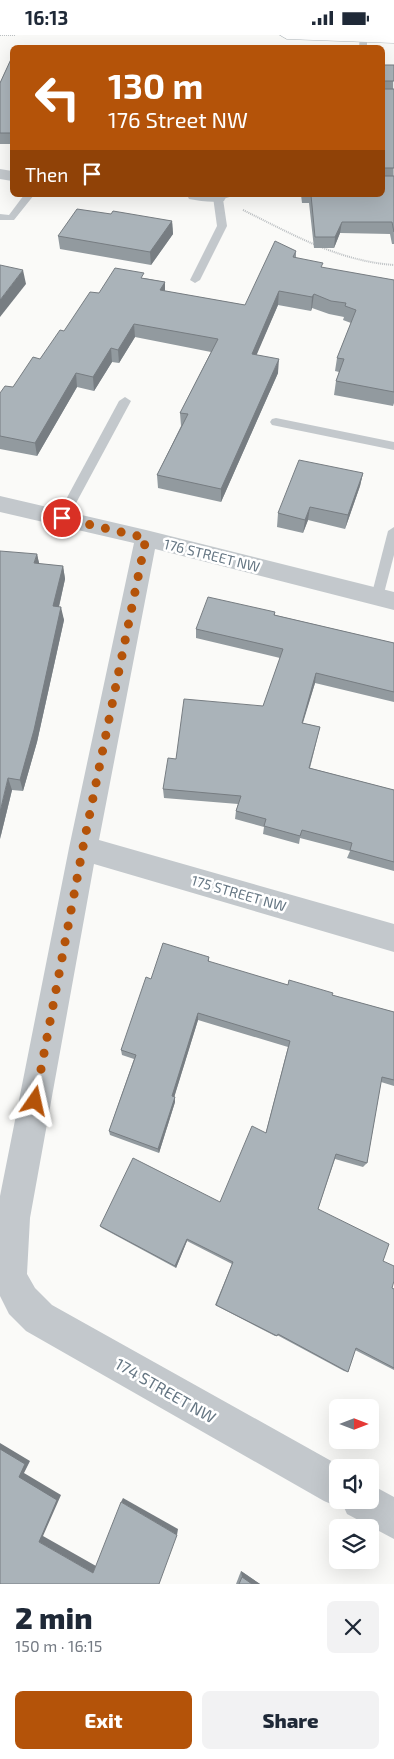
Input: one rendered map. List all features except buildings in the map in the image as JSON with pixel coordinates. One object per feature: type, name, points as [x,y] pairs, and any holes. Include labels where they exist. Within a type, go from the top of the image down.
[{"type":"main road","points":[[286,35],[363,43],[394,39]]},
{"type":"street","name":"176 STREET NW","points":[[0,504],[146,538],[385,599]]},
{"type":"street","points":[[83,847],[146,538]]},
{"type":"street","name":"175 STREET NW","points":[[83,847],[394,938]]},
{"type":"street","name":"174 STREET NW","points":[[83,847],[13,1218],[8,1277],[22,1301],[39,1318],[329,1482]]},
{"type":"street","points":[[377,1509],[394,1519]]},
{"type":"lane","points":[[0,217],[10,218],[27,197]]},
{"type":"lane","points":[[195,280],[222,226],[225,197]]},
{"type":"lane","points":[[62,518],[125,401]]},
{"type":"lane","points":[[276,422],[394,446]]},
{"type":"lane","points":[[385,599],[394,531]]},
{"type":"path","points":[[0,35],[15,35]]},
{"type":"path","points":[[227,197],[332,253],[359,261],[394,265]]},
{"type":"route","points":[[35,1101],[83,847],[146,538],[62,518]]}]
